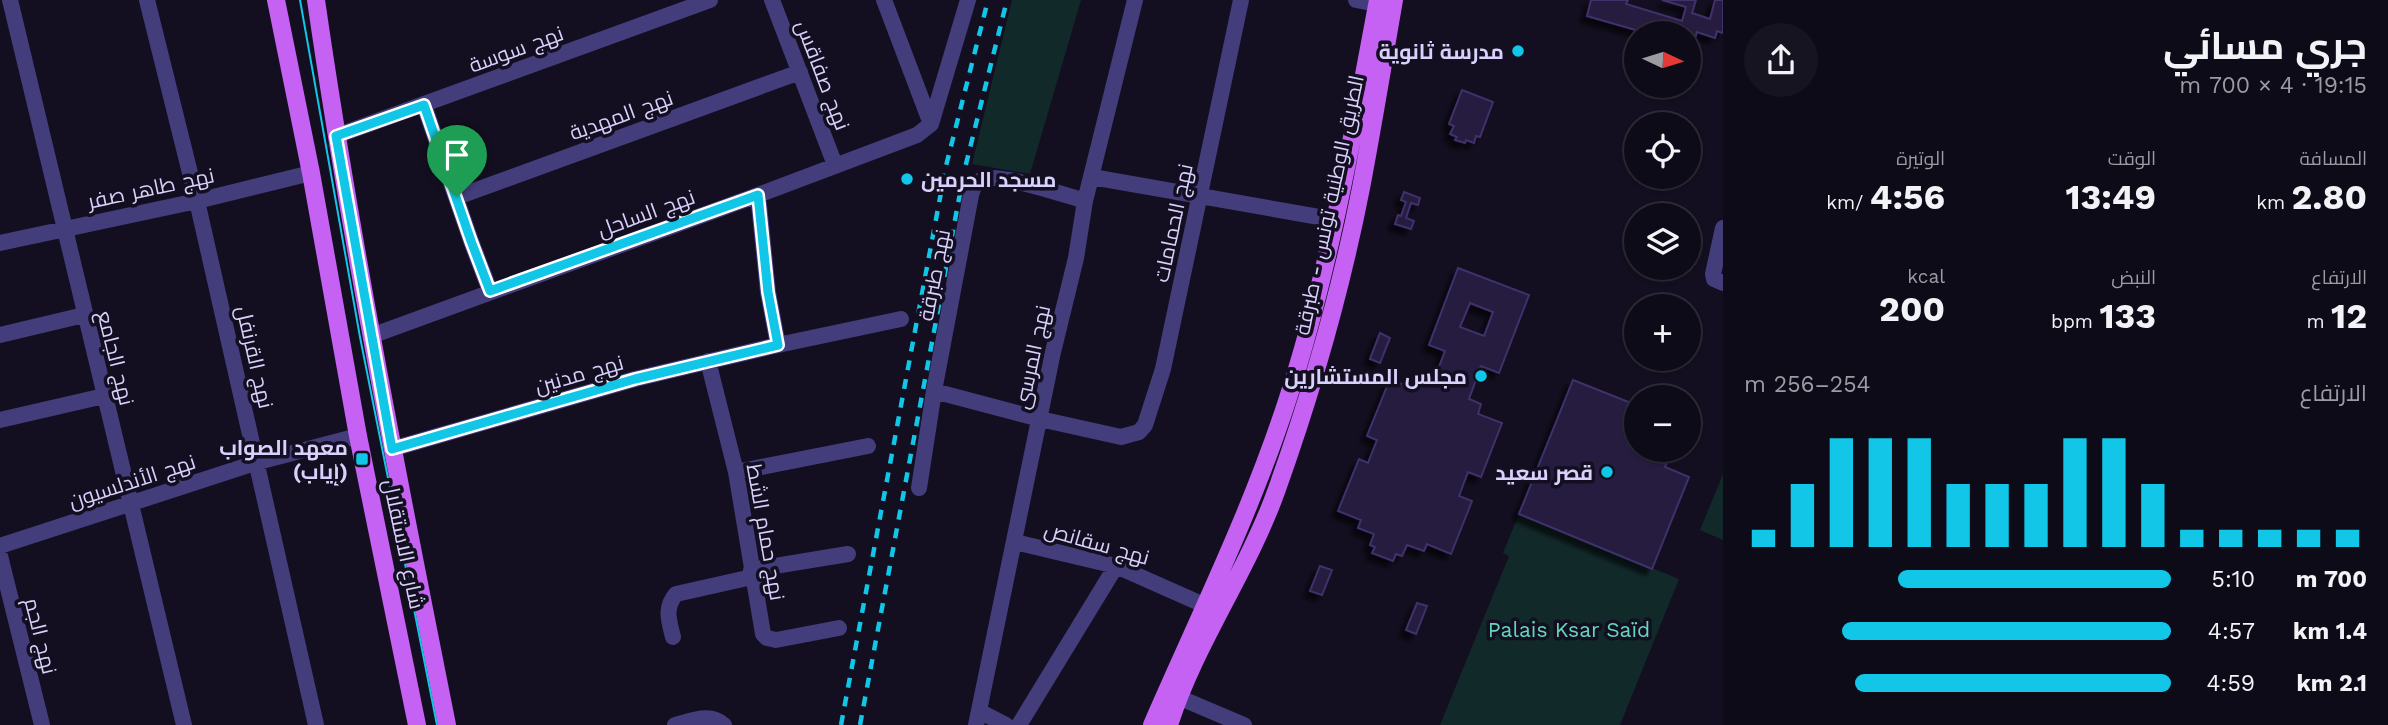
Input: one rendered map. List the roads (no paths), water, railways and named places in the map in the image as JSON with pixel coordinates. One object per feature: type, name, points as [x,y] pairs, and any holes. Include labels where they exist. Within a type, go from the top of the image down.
[{"type":"main road","name":"شارع الاستقلال","points":[[276,0],[311,173],[358,436],[417,725]]},
{"type":"main road","name":"شارع الاستقلال","points":[[316,0],[336,136],[371,336],[447,725]]},
{"type":"main road","name":"الطريق الوطنية تونس - طبرقة","points":[[1152,725],[1245,511],[1287,401],[1336,220],[1383,1]]},
{"type":"main road","name":"الطريق الوطنية تونس - طبرقة","points":[[1169,725],[1178,697],[1251,552],[1276,492],[1314,377],[1360,190],[1383,1]]},
{"type":"street","name":"نهج الجامع","points":[[10,0],[184,725]]},
{"type":"street","name":"نهج القرنفل","points":[[147,0],[258,462],[316,725]]},
{"type":"street","name":"نهج سوسة","points":[[336,136],[710,0]]},
{"type":"street","name":"نهج صفاقس","points":[[772,0],[835,164]]},
{"type":"street","points":[[884,0],[931,124]]},
{"type":"street","points":[[931,124],[968,0]]},
{"type":"street","name":"نهج المرسى","points":[[977,718],[1076,258],[1085,201],[1135,0]]},
{"type":"street","name":"نهج الحمامات","points":[[1040,419],[1121,437],[1139,432],[1144,425],[1163,369],[1241,0]]},
{"type":"street","points":[[1356,0],[1383,1]]},
{"type":"street","name":"نهج المهدية","points":[[457,197],[800,72]]},
{"type":"street","points":[[424,105],[490,291]]},
{"type":"street","name":"نهج الساحل","points":[[371,336],[917,135],[931,124]]},
{"type":"street","name":"نهج طاهر صفر","points":[[0,243],[197,201],[311,173]]},
{"type":"street","name":"نهج طبرقة","points":[[919,488],[934,391],[975,184],[984,179],[999,177],[1085,201]]},
{"type":"street","points":[[1092,177],[1336,220]]},
{"type":"street","points":[[758,195],[768,292],[778,345]]},
{"type":"street","points":[[1723,228],[1713,274],[1714,279],[1723,283]]},
{"type":"street","points":[[0,335],[84,316]]},
{"type":"street","name":"نهج مدنين","points":[[392,449],[635,379],[901,319]]},
{"type":"street","name":"نهج حمام الشط","points":[[708,361],[736,472],[762,631],[766,638],[781,639],[838,628]]},
{"type":"street","points":[[934,391],[1040,419]]},
{"type":"street","points":[[0,420],[104,396]]},
{"type":"street","name":"نهج الأندلسيون","points":[[0,545],[258,462],[358,436]]},
{"type":"street","points":[[736,472],[868,446]]},
{"type":"street","name":"نهج سقانص","points":[[1015,542],[1116,566],[1204,605]]},
{"type":"street","points":[[673,637],[668,613],[671,599],[676,594],[752,573],[848,554]]},
{"type":"street","name":"نهج الجم","points":[[0,556],[42,725]]},
{"type":"street","points":[[1019,725],[1116,566]]},
{"type":"street","points":[[1178,697],[1244,725]]},
{"type":"street","points":[[675,725],[710,717],[724,725]]},
{"type":"street","points":[[977,718],[1006,725]]},
{"type":"tram line","points":[[300,0],[360,337],[437,725]]},
{"type":"railway","points":[[841,725],[946,166],[988,0]]},
{"type":"railway","points":[[860,725],[964,172],[1007,0]]},
{"type":"place","name":"مدرسة ثانوية","points":[[1518,51]]},
{"type":"place","name":"مسجد الحرمين","points":[[907,179]]},
{"type":"place","name":"مجلس المستشارين","points":[[1481,376]]},
{"type":"place","name":"معهد الصواب (إياب)","points":[[362,459]]},
{"type":"place","name":"قصر سعيد","points":[[1607,472]]},
{"type":"park label","name":"Palais Ksar Saïd","points":[[1569,629]]}]
